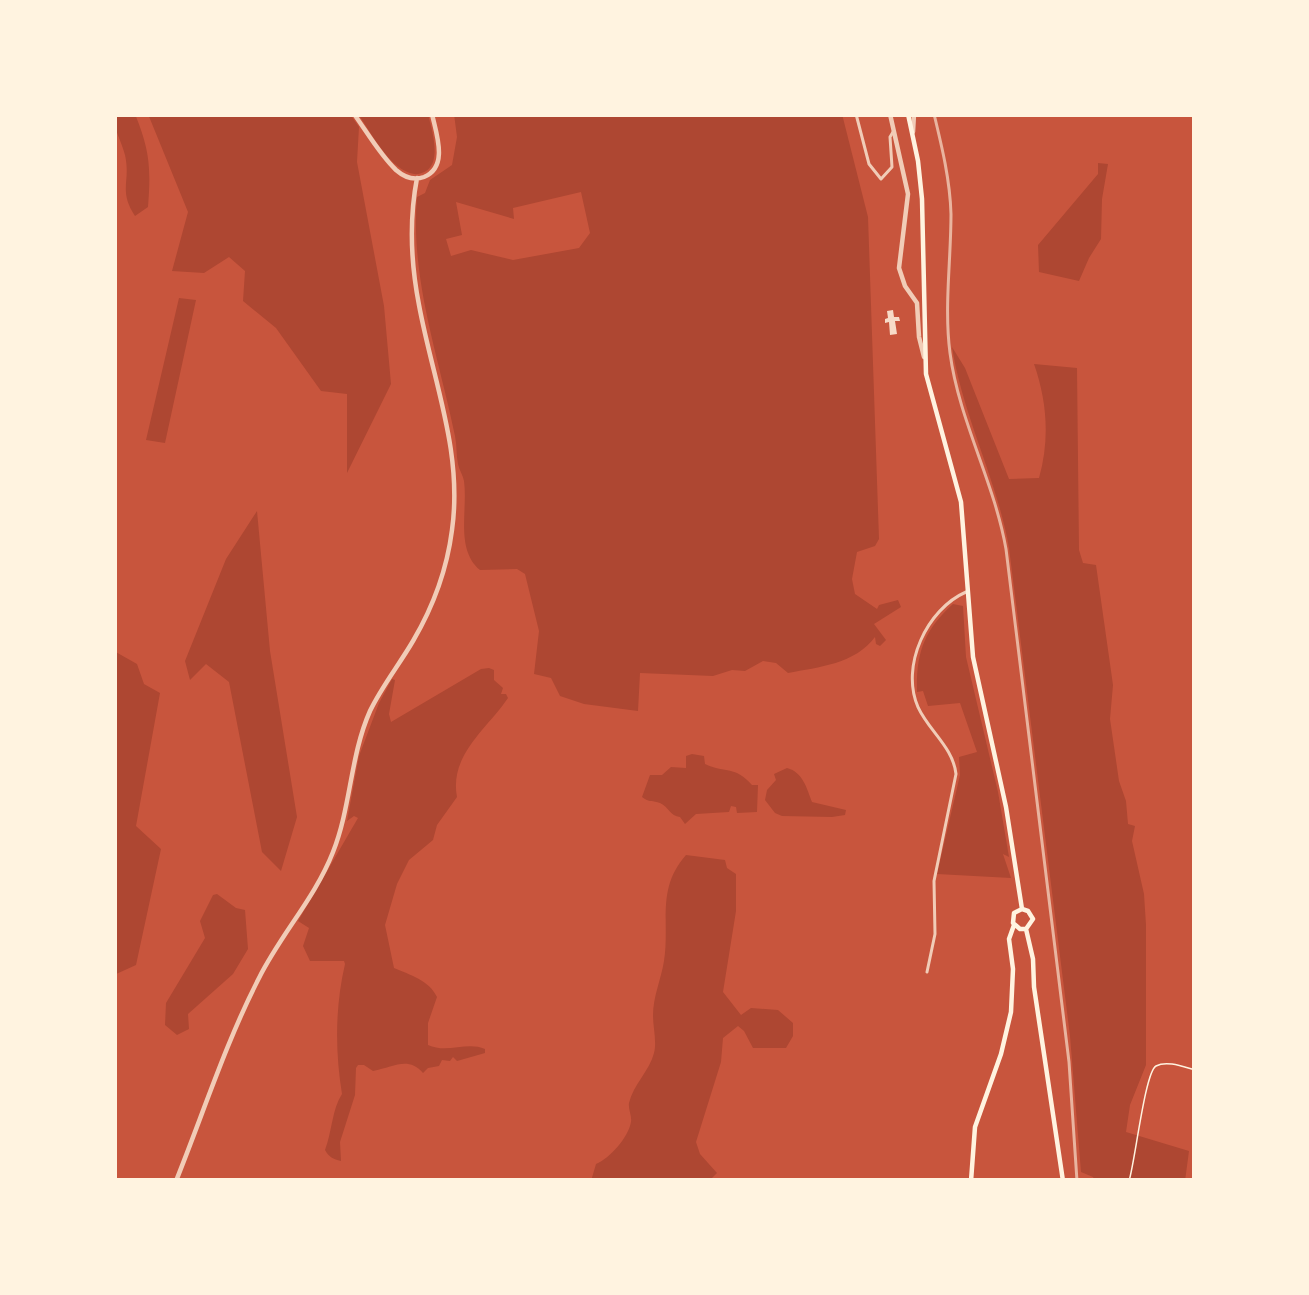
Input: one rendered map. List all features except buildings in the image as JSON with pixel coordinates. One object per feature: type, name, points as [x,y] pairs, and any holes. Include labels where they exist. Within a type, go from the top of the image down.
[{"type":"main road","points":[[911,114],[924,240],[924,357],[962,502],[973,657],[1006,807],[1022,909],[1033,916],[1026,929],[1014,925]]},
{"type":"main road","points":[[970,1181],[975,1126],[1011,1012],[1009,939],[1014,914],[1022,909]]},
{"type":"main road","points":[[1026,929],[1063,1181]]},
{"type":"street","points":[[354,114],[394,167],[404,176],[417,178],[430,173],[438,159],[432,114]]},
{"type":"street","points":[[856,114],[869,164],[881,179],[892,166],[894,129]]},
{"type":"street","points":[[890,114],[908,194],[899,268],[917,303],[924,357]]},
{"type":"street","points":[[176,1181],[250,994],[334,851],[366,722],[434,601],[446,561],[454,520],[454,471],[415,276],[412,231],[417,178]]},
{"type":"street","points":[[927,972],[935,934],[934,881],[956,774],[950,754],[918,706],[913,667],[926,632],[950,601],[968,591]]},
{"type":"path","points":[[1130,1181],[1152,1070],[1169,1064],[1195,1070]]},
{"type":"shaded area","points":[[115,114],[135,114],[146,149],[148,207],[135,216],[127,199],[126,164]]},
{"type":"shaded area","points":[[148,114],[350,114],[359,127],[357,162],[384,306],[391,384],[347,473],[347,394],[321,391],[276,328],[243,301],[245,271],[229,257],[204,273],[172,271],[188,212]]},
{"type":"shaded area","points":[[358,114],[428,114],[435,149],[432,165],[418,174],[400,168]]},
{"type":"shaded area","points":[[454,114],[842,114],[868,217],[879,539],[875,546],[857,552],[852,579],[855,594],[877,609],[898,600],[901,607],[874,624],[886,640],[880,646],[875,637],[847,659],[788,673],[776,663],[763,661],[745,671],[713,676],[640,673],[638,711],[560,696],[551,678],[534,674],[539,631],[525,574],[517,569],[480,570],[468,551],[464,481],[422,288],[417,197],[425,193],[430,180],[452,165],[457,137]],"holes":[[[581,192],[590,233],[579,248],[513,260],[471,250],[451,256],[446,239],[462,235],[456,202],[514,219],[513,208]]]},
{"type":"shaded area","points":[[1098,163],[1108,164],[1101,239],[1079,281],[1039,272],[1038,245],[1098,174]]},
{"type":"shaded area","points":[[179,298],[196,300],[165,443],[146,440]]},
{"type":"shaded area","points":[[952,347],[965,368],[1009,479],[1039,478],[1045,420],[1034,364],[1077,368],[1079,550],[1083,563],[1096,565],[1113,685],[1110,719],[1128,824],[1135,826],[1132,841],[1146,925],[1146,1065],[1130,1105],[1126,1132],[1189,1151],[1185,1181],[1095,1181],[1081,1172],[1070,1036],[1009,548]]},
{"type":"shaded area","points":[[257,511],[270,651],[297,817],[281,871],[262,852],[229,682],[206,664],[190,680],[185,661],[226,559]]},
{"type":"shaded area","points":[[953,604],[963,606],[966,657],[998,792],[1009,857],[1003,854],[1011,878],[937,874],[960,775],[959,757],[977,752],[960,703],[928,706],[923,691],[917,692],[924,643]]},
{"type":"shaded area","points":[[114,651],[137,664],[144,684],[160,693],[136,826],[161,849],[136,965],[114,975]]},
{"type":"shaded area","points":[[489,668],[503,688],[501,694],[508,698],[464,755],[457,797],[437,825],[433,840],[409,860],[385,925],[394,968],[424,982],[437,997],[428,1023],[428,1045],[471,1046],[485,1053],[442,1060],[423,1073],[406,1064],[373,1071],[358,1065],[355,1095],[340,1142],[341,1161],[325,1150],[342,1094],[337,1029],[345,964],[310,961],[303,946],[309,928],[298,921],[358,818],[347,821],[359,756],[392,679],[391,722]]},
{"type":"shaded area","points":[[692,754],[758,785],[757,812],[737,813],[731,806],[729,812],[696,814],[685,824],[663,805],[642,797],[650,775],[662,775],[671,767],[686,768],[686,756]]},
{"type":"shaded area","points":[[787,768],[801,777],[812,802],[846,810],[845,815],[775,813],[765,800],[767,790],[776,780],[774,774]]},
{"type":"shaded area","points":[[686,855],[725,860],[736,874],[736,911],[723,992],[741,1015],[751,1008],[778,1010],[793,1023],[793,1036],[786,1048],[753,1048],[738,1026],[723,1038],[721,1062],[696,1142],[717,1173],[709,1181],[591,1181],[596,1164],[626,1134],[631,1096],[654,1053],[653,1009],[664,961],[667,893]]},
{"type":"shaded area","points":[[217,894],[245,910],[248,949],[233,974],[188,1014],[189,1029],[177,1035],[165,1025],[166,1003],[205,938],[200,921]]},
{"type":"railway","points":[[934,114],[950,201],[950,353],[1006,549],[1069,1062],[1077,1181]]}]
